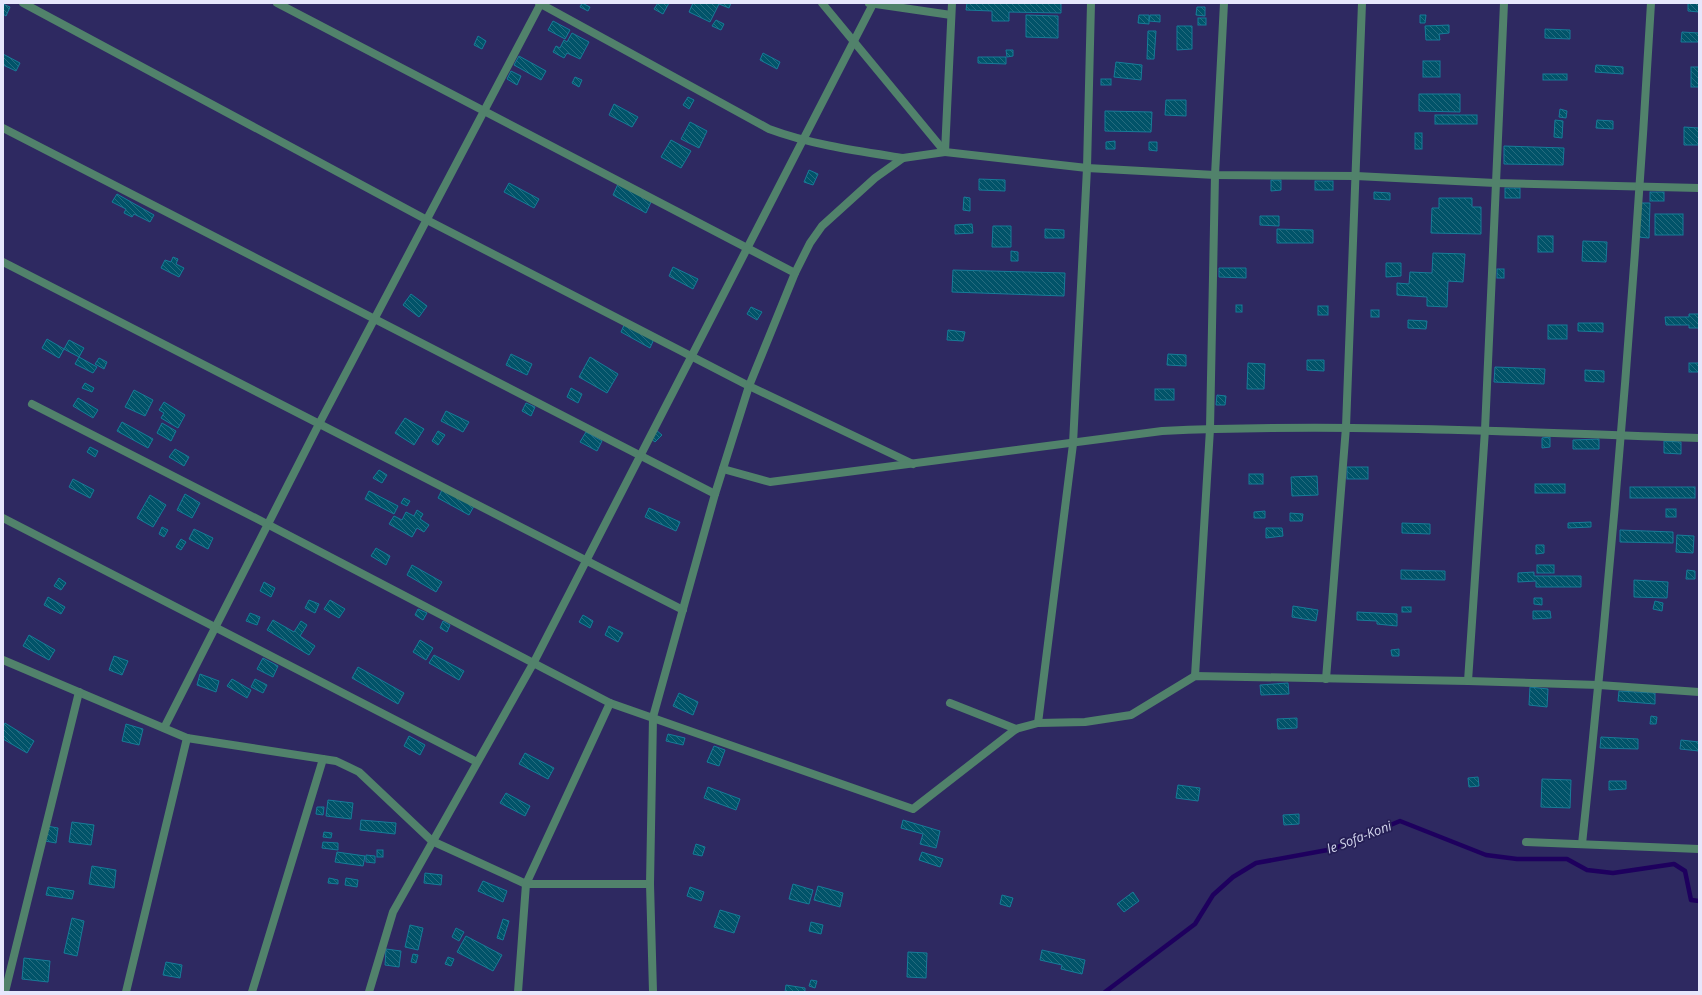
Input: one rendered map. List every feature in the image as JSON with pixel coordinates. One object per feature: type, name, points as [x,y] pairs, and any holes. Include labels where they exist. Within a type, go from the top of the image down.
[{"type":"street","points":[[23,3],[427,220],[749,386],[913,464]]},
{"type":"street","points":[[277,3],[795,273]]},
{"type":"street","points":[[164,728],[267,524],[540,3],[769,129],[845,150],[903,158],[945,152],[1086,168],[1216,175],[1356,176],[1495,183],[1699,188]]},
{"type":"street","points":[[822,3],[945,152]]},
{"type":"street","points":[[369,992],[393,912],[534,662],[585,560],[854,41],[870,3],[951,15]]},
{"type":"street","points":[[945,152],[952,3]]},
{"type":"street","points":[[1038,723],[1073,444],[1086,168],[1091,3]]},
{"type":"street","points":[[1195,676],[1210,429],[1216,175],[1224,3]]},
{"type":"street","points":[[1326,679],[1346,426],[1362,3]]},
{"type":"street","points":[[1468,681],[1485,430],[1504,3]]},
{"type":"street","points":[[1582,844],[1599,685],[1621,435],[1640,186],[1651,3]]},
{"type":"street","points":[[3,128],[376,318],[519,394],[715,494]]},
{"type":"street","points":[[653,992],[650,884],[653,717],[715,494],[749,386],[795,273],[810,243],[822,226],[875,178],[903,158]]},
{"type":"street","points":[[3,262],[683,610]]},
{"type":"street","points":[[32,404],[534,662],[610,703],[913,809],[1016,729],[1038,723],[1085,722],[1131,715],[1195,676],[1599,685],[1699,692]]},
{"type":"street","points":[[723,469],[770,482],[1073,444],[1162,431],[1210,429],[1346,426],[1699,438]]},
{"type":"street","points":[[3,518],[477,762]]},
{"type":"street","points":[[3,660],[187,738],[336,761],[359,772],[432,842],[526,884],[650,884]]},
{"type":"street","points":[[5,992],[79,692]]},
{"type":"street","points":[[518,992],[526,884],[610,703]]},
{"type":"street","points":[[950,703],[1016,729]]},
{"type":"street","points":[[126,992],[187,738]]},
{"type":"street","points":[[252,992],[323,759]]},
{"type":"street","points":[[1526,842],[1699,850]]},
{"type":"building","points":[[582,3],[590,7],[588,11],[580,7]]},
{"type":"building","points":[[658,3],[669,3],[663,14],[654,9]]},
{"type":"building","points":[[693,3],[731,3],[729,8],[719,4],[710,22],[689,12]]},
{"type":"building","points":[[967,3],[1061,3],[1061,13],[1009,12],[1009,21],[992,21],[992,11],[966,10]]},
{"type":"building","points":[[1688,3],[1699,3],[1699,12],[1688,11]]},
{"type":"building","points":[[3,4],[10,7],[6,16],[3,14]]},
{"type":"building","points":[[1197,7],[1205,7],[1205,16],[1196,15]]},
{"type":"building","points":[[1026,15],[1058,16],[1058,38],[1026,37]]},
{"type":"building","points":[[1139,15],[1149,15],[1149,24],[1138,23]]},
{"type":"building","points":[[1150,15],[1160,15],[1160,22],[1149,21]]},
{"type":"building","points":[[1420,15],[1426,15],[1425,23],[1420,23]]},
{"type":"building","points":[[1198,18],[1206,18],[1206,25],[1198,25]]},
{"type":"building","points":[[716,20],[724,24],[721,30],[712,26]]},
{"type":"building","points":[[553,21],[570,30],[565,39],[548,30]]},
{"type":"building","points":[[1449,25],[1449,33],[1439,34],[1440,40],[1426,40],[1425,26]]},
{"type":"building","points":[[1177,26],[1192,26],[1192,49],[1177,50]]},
{"type":"building","points":[[1545,29],[1570,30],[1570,39],[1545,38]]},
{"type":"building","points":[[1148,31],[1156,31],[1154,59],[1147,59]]},
{"type":"building","points":[[1682,32],[1699,33],[1699,42],[1681,42]]},
{"type":"building","points":[[572,33],[589,42],[580,59],[567,53],[564,58],[553,52],[556,46],[560,48],[564,40],[567,42]]},
{"type":"building","points":[[478,36],[486,41],[482,49],[474,45]]},
{"type":"building","points":[[1006,50],[1013,50],[1013,56],[1007,57]]},
{"type":"building","points":[[763,53],[780,62],[777,69],[760,60]]},
{"type":"building","points":[[3,54],[20,63],[16,71],[3,65]]},
{"type":"building","points":[[519,56],[546,71],[541,80],[514,65]]},
{"type":"building","points":[[978,57],[1006,57],[1006,64],[978,63]]},
{"type":"building","points":[[1423,61],[1440,61],[1440,77],[1423,77]]},
{"type":"building","points":[[1116,62],[1142,65],[1141,80],[1114,77]]},
{"type":"building","points":[[1596,65],[1623,67],[1623,74],[1595,72]]},
{"type":"building","points":[[1691,67],[1699,67],[1699,87],[1691,87]]},
{"type":"building","points":[[511,71],[521,76],[517,85],[507,79]]},
{"type":"building","points":[[1543,74],[1567,74],[1567,80],[1543,80]]},
{"type":"building","points":[[575,77],[582,80],[579,87],[572,83]]},
{"type":"building","points":[[1101,79],[1111,79],[1111,85],[1101,85]]},
{"type":"building","points":[[1419,94],[1460,94],[1460,112],[1419,111]]},
{"type":"building","points":[[688,97],[694,100],[689,109],[683,105]]},
{"type":"building","points":[[1166,100],[1186,100],[1186,116],[1165,115]]},
{"type":"building","points":[[614,104],[638,117],[632,127],[609,115]]},
{"type":"building","points":[[1560,109],[1567,111],[1566,118],[1559,117]]},
{"type":"building","points":[[1105,111],[1152,112],[1151,132],[1105,131]]},
{"type":"building","points":[[1435,115],[1477,115],[1477,124],[1435,124]]},
{"type":"building","points":[[1555,120],[1563,121],[1562,138],[1554,137]]},
{"type":"building","points":[[1597,120],[1613,121],[1613,129],[1596,128]]},
{"type":"building","points":[[690,122],[707,131],[699,148],[681,139]]},
{"type":"building","points":[[1684,127],[1699,128],[1699,145],[1684,145]]},
{"type":"building","points":[[1415,133],[1422,133],[1422,149],[1415,149]]},
{"type":"building","points":[[671,140],[691,151],[681,168],[661,157]]},
{"type":"building","points":[[1115,141],[1115,149],[1106,149],[1106,142]]},
{"type":"building","points":[[1149,142],[1157,142],[1157,151],[1149,150]]},
{"type":"building","points":[[1504,146],[1564,148],[1563,165],[1504,164]]},
{"type":"building","points":[[809,170],[818,174],[813,185],[804,182]]},
{"type":"building","points":[[979,179],[1005,180],[1005,191],[979,190]]},
{"type":"building","points":[[1271,180],[1281,180],[1281,190],[1271,191]]},
{"type":"building","points":[[1315,181],[1333,181],[1333,190],[1315,190]]},
{"type":"building","points":[[509,183],[539,199],[534,208],[504,192]]},
{"type":"building","points":[[618,184],[651,202],[646,213],[613,195]]},
{"type":"building","points":[[1505,188],[1520,188],[1520,198],[1505,198]]},
{"type":"building","points":[[1374,192],[1390,193],[1390,200],[1374,199]]},
{"type":"building","points":[[1650,192],[1664,192],[1664,201],[1650,201]]},
{"type":"building","points":[[117,194],[154,215],[150,222],[134,214],[132,217],[124,213],[126,209],[112,202]]},
{"type":"building","points":[[964,197],[970,198],[970,211],[963,210]]},
{"type":"building","points":[[1439,198],[1472,198],[1472,207],[1481,207],[1481,234],[1431,233],[1432,208],[1439,208]]},
{"type":"building","points":[[1639,203],[1650,203],[1649,238],[1637,237]]},
{"type":"building","points":[[1655,214],[1683,214],[1683,235],[1655,235]]},
{"type":"building","points":[[1260,216],[1279,216],[1279,226],[1260,225]]},
{"type":"building","points":[[972,224],[973,233],[955,234],[955,225]]},
{"type":"building","points":[[993,226],[1011,226],[1011,247],[992,247]]},
{"type":"building","points":[[1045,229],[1064,230],[1064,238],[1045,238]]},
{"type":"building","points":[[1277,229],[1313,230],[1313,243],[1277,243]]},
{"type":"building","points":[[1538,236],[1553,236],[1553,252],[1538,252]]},
{"type":"building","points":[[1583,241],[1607,242],[1606,262],[1582,261]]},
{"type":"building","points":[[1011,251],[1018,252],[1018,261],[1011,261]]},
{"type":"building","points":[[1433,253],[1465,254],[1463,282],[1448,281],[1447,307],[1427,306],[1427,297],[1397,295],[1397,283],[1409,284],[1410,272],[1432,273]]},
{"type":"building","points":[[173,257],[178,259],[176,264],[184,268],[179,277],[161,268],[165,260],[171,262]]},
{"type":"building","points":[[1386,263],[1401,263],[1401,276],[1386,277]]},
{"type":"building","points":[[673,267],[698,279],[693,289],[669,276]]},
{"type":"building","points":[[1219,268],[1246,268],[1246,278],[1219,277]]},
{"type":"building","points":[[1497,269],[1504,269],[1504,278],[1497,278]]},
{"type":"building","points":[[953,270],[1065,273],[1064,296],[952,292]]},
{"type":"building","points":[[411,294],[427,306],[419,317],[403,305]]},
{"type":"building","points":[[1236,305],[1242,305],[1242,312],[1236,312]]},
{"type":"building","points":[[1318,306],[1328,306],[1328,315],[1318,315]]},
{"type":"building","points":[[751,307],[762,312],[757,320],[747,314]]},
{"type":"building","points":[[1371,310],[1379,310],[1379,317],[1371,317]]},
{"type":"building","points":[[1689,314],[1699,314],[1699,328],[1689,328],[1689,325],[1666,325],[1665,317],[1689,317]]},
{"type":"building","points":[[1408,320],[1427,321],[1426,329],[1408,328]]},
{"type":"building","points":[[625,323],[654,339],[650,348],[621,332]]},
{"type":"building","points":[[1578,323],[1603,323],[1603,332],[1578,331]]},
{"type":"building","points":[[1548,325],[1567,325],[1567,339],[1548,339]]},
{"type":"building","points":[[948,330],[965,332],[963,341],[947,340]]},
{"type":"building","points":[[47,339],[64,349],[59,358],[42,348]]},
{"type":"building","points":[[69,340],[84,348],[79,357],[64,349]]},
{"type":"building","points":[[511,354],[532,364],[527,375],[506,365]]},
{"type":"building","points":[[1168,354],[1186,355],[1186,366],[1167,365]]},
{"type":"building","points":[[79,357],[97,367],[93,373],[75,364]]},
{"type":"building","points":[[590,357],[618,374],[607,393],[579,377]]},
{"type":"building","points":[[99,358],[107,362],[104,369],[95,364]]},
{"type":"building","points":[[1307,360],[1324,360],[1324,371],[1307,370]]},
{"type":"building","points":[[1248,363],[1265,364],[1264,389],[1247,389]]},
{"type":"building","points":[[1689,363],[1699,363],[1699,372],[1689,372]]},
{"type":"building","points":[[1495,367],[1545,369],[1544,384],[1494,382]]},
{"type":"building","points":[[1585,370],[1604,371],[1604,382],[1585,381]]},
{"type":"building","points":[[85,383],[94,388],[92,392],[82,388]]},
{"type":"building","points":[[571,388],[582,394],[578,403],[567,397]]},
{"type":"building","points":[[1155,389],[1174,389],[1174,400],[1155,400]]},
{"type":"building","points":[[134,390],[153,400],[145,416],[125,407]]},
{"type":"building","points":[[1217,395],[1226,396],[1225,405],[1216,405]]},
{"type":"building","points":[[78,398],[98,410],[93,418],[73,406]]},
{"type":"building","points":[[164,402],[185,415],[178,428],[161,418],[164,413],[159,410]]},
{"type":"building","points":[[526,403],[535,407],[531,416],[522,411]]},
{"type":"building","points":[[446,411],[469,422],[463,432],[441,421]]},
{"type":"building","points":[[405,418],[424,429],[414,445],[395,433]]},
{"type":"building","points":[[122,422],[153,439],[148,448],[117,431]]},
{"type":"building","points":[[162,423],[176,431],[171,441],[157,433]]},
{"type":"building","points":[[656,430],[662,435],[655,442],[650,438]]},
{"type":"building","points":[[438,431],[445,435],[438,445],[432,441]]},
{"type":"building","points":[[586,432],[602,441],[597,451],[580,442]]},
{"type":"building","points":[[1550,437],[1550,447],[1542,448],[1542,438]]},
{"type":"building","points":[[1599,439],[1599,449],[1573,449],[1573,440]]},
{"type":"building","points":[[1664,441],[1681,442],[1681,454],[1664,453]]},
{"type":"building","points":[[90,447],[98,451],[95,457],[87,452]]},
{"type":"building","points":[[175,449],[189,457],[184,466],[169,457]]},
{"type":"building","points":[[1347,467],[1368,467],[1368,479],[1347,479]]},
{"type":"building","points":[[379,470],[387,475],[382,483],[373,478]]},
{"type":"building","points":[[1249,474],[1263,474],[1263,484],[1249,484]]},
{"type":"building","points":[[1317,476],[1318,495],[1292,496],[1291,477]]},
{"type":"building","points":[[73,479],[94,490],[90,498],[69,487]]},
{"type":"building","points":[[1535,484],[1565,484],[1565,493],[1535,493]]},
{"type":"building","points":[[1630,487],[1695,487],[1695,498],[1630,498]]},
{"type":"building","points":[[442,490],[474,506],[469,515],[438,498]]},
{"type":"building","points":[[369,491],[398,506],[394,514],[365,499]]},
{"type":"building","points":[[185,494],[200,503],[192,518],[177,510]]},
{"type":"building","points":[[150,495],[166,505],[153,527],[137,518]]},
{"type":"building","points":[[404,498],[410,501],[407,506],[401,503]]},
{"type":"building","points":[[649,508],[680,522],[676,531],[645,517]]},
{"type":"building","points":[[1666,509],[1676,509],[1676,517],[1666,517]]},
{"type":"building","points":[[417,510],[423,514],[420,519],[429,525],[424,532],[417,528],[412,537],[389,524],[394,516],[402,520],[406,512],[414,516]]},
{"type":"building","points":[[1265,511],[1265,518],[1254,518],[1254,512]]},
{"type":"building","points":[[1290,513],[1303,514],[1302,521],[1290,521]]},
{"type":"building","points":[[1591,522],[1591,527],[1568,528],[1568,523]]},
{"type":"building","points":[[1402,523],[1430,524],[1430,534],[1402,533]]},
{"type":"building","points":[[162,527],[168,530],[164,537],[159,534]]},
{"type":"building","points":[[1266,528],[1282,528],[1283,536],[1266,538]]},
{"type":"building","points":[[194,529],[213,538],[208,549],[189,539]]},
{"type":"building","points":[[1620,530],[1673,532],[1673,543],[1620,542]]},
{"type":"building","points":[[1677,535],[1694,536],[1693,553],[1676,552]]},
{"type":"building","points":[[181,539],[186,542],[181,550],[176,547]]},
{"type":"building","points":[[1536,545],[1544,545],[1544,553],[1536,554]]},
{"type":"building","points":[[376,548],[390,556],[386,565],[371,556]]},
{"type":"building","points":[[412,565],[442,582],[436,592],[407,575]]},
{"type":"building","points":[[1537,565],[1554,565],[1554,573],[1537,573]]},
{"type":"building","points":[[1401,570],[1445,571],[1445,580],[1401,579]]},
{"type":"building","points":[[1687,570],[1695,571],[1695,579],[1686,579]]},
{"type":"building","points":[[1534,572],[1534,576],[1581,576],[1581,587],[1536,587],[1536,581],[1518,582],[1518,573]]},
{"type":"building","points":[[59,578],[66,583],[61,590],[54,586]]},
{"type":"building","points":[[1634,580],[1668,582],[1667,598],[1634,597]]},
{"type":"building","points":[[264,582],[275,588],[271,597],[260,591]]},
{"type":"building","points":[[48,597],[65,607],[61,614],[44,605]]},
{"type":"building","points":[[1534,598],[1542,598],[1542,605],[1534,604]]},
{"type":"building","points":[[309,600],[319,604],[315,613],[305,608]]},
{"type":"building","points":[[330,600],[345,609],[339,618],[324,609]]},
{"type":"building","points":[[1655,601],[1663,603],[1662,611],[1653,609]]},
{"type":"building","points":[[1293,606],[1318,610],[1316,621],[1292,617]]},
{"type":"building","points":[[1402,607],[1411,607],[1411,612],[1402,612]]},
{"type":"building","points":[[418,609],[427,613],[423,620],[415,615]]},
{"type":"building","points":[[1533,611],[1550,611],[1551,618],[1533,619]]},
{"type":"building","points":[[1357,612],[1397,614],[1397,626],[1377,624],[1377,621],[1357,620]]},
{"type":"building","points":[[250,613],[260,617],[257,625],[246,621]]},
{"type":"building","points":[[583,615],[593,621],[590,628],[579,622]]},
{"type":"building","points":[[273,620],[294,632],[301,621],[307,625],[300,636],[315,646],[309,655],[267,630]]},
{"type":"building","points":[[443,621],[450,625],[447,632],[440,628]]},
{"type":"building","points":[[609,626],[623,633],[618,642],[605,635]]},
{"type":"building","points":[[29,635],[55,650],[49,660],[23,646]]},
{"type":"building","points":[[420,640],[433,648],[426,660],[413,652]]},
{"type":"building","points":[[1399,649],[1399,656],[1392,656],[1391,650]]},
{"type":"building","points":[[434,655],[464,671],[459,680],[429,663]]},
{"type":"building","points":[[114,656],[128,661],[122,675],[109,670]]},
{"type":"building","points":[[263,658],[278,666],[273,677],[257,669]]},
{"type":"building","points":[[358,667],[404,693],[398,704],[352,678]]},
{"type":"building","points":[[200,674],[219,681],[216,692],[197,685]]},
{"type":"building","points":[[232,679],[251,690],[247,698],[227,686]]},
{"type":"building","points":[[255,679],[267,685],[263,693],[251,687]]},
{"type":"building","points":[[1288,683],[1289,694],[1261,695],[1260,685]]},
{"type":"building","points":[[1530,687],[1548,689],[1547,707],[1529,705]]},
{"type":"building","points":[[1619,691],[1655,693],[1655,704],[1618,701]]},
{"type":"building","points":[[679,693],[698,702],[693,715],[673,706]]},
{"type":"building","points":[[1651,716],[1657,717],[1656,724],[1650,724]]},
{"type":"building","points":[[1297,718],[1297,728],[1278,729],[1277,719]]},
{"type":"building","points":[[5,723],[34,741],[27,753],[3,739],[3,727]]},
{"type":"building","points":[[126,724],[143,729],[139,745],[122,741]]},
{"type":"building","points":[[668,734],[685,738],[683,745],[666,741]]},
{"type":"building","points":[[409,736],[425,745],[420,755],[404,746]]},
{"type":"building","points":[[1601,737],[1638,739],[1638,749],[1600,748]]},
{"type":"building","points":[[1681,740],[1699,742],[1699,751],[1680,749]]},
{"type":"building","points":[[714,746],[725,750],[719,766],[707,762]]},
{"type":"building","points":[[525,753],[554,768],[548,779],[519,764]]},
{"type":"building","points":[[1478,777],[1479,786],[1469,787],[1468,778]]},
{"type":"building","points":[[1542,779],[1571,780],[1570,808],[1541,807]]},
{"type":"building","points":[[1609,781],[1626,781],[1626,789],[1609,790]]},
{"type":"building","points":[[1178,785],[1200,788],[1198,801],[1176,798]]},
{"type":"building","points":[[708,787],[740,799],[736,810],[704,798]]},
{"type":"building","points":[[506,793],[530,806],[525,816],[500,803]]},
{"type":"building","points":[[328,800],[353,803],[351,819],[326,816]]},
{"type":"building","points":[[317,807],[324,807],[323,815],[316,814]]},
{"type":"building","points":[[1299,814],[1299,824],[1284,825],[1283,815]]},
{"type":"building","points":[[361,820],[396,823],[395,834],[360,830]]},
{"type":"building","points":[[903,820],[940,831],[936,848],[920,844],[923,834],[901,828]]},
{"type":"building","points":[[72,822],[94,825],[91,845],[69,842]]},
{"type":"building","points":[[47,826],[58,828],[56,843],[45,841]]},
{"type":"building","points":[[324,832],[332,833],[331,838],[323,837]]},
{"type":"building","points":[[323,842],[338,843],[338,850],[322,848]]},
{"type":"building","points":[[696,844],[705,847],[702,856],[693,854]]},
{"type":"building","points":[[377,850],[383,850],[383,857],[377,857]]},
{"type":"building","points":[[337,852],[365,856],[363,866],[335,862]]},
{"type":"building","points":[[922,852],[943,859],[940,867],[919,860]]},
{"type":"building","points":[[366,855],[375,856],[375,863],[366,862]]},
{"type":"building","points":[[92,866],[116,870],[114,888],[89,884]]},
{"type":"building","points":[[425,873],[442,875],[441,885],[424,883]]},
{"type":"building","points":[[329,878],[338,880],[338,884],[328,883]]},
{"type":"building","points":[[346,878],[358,880],[357,887],[345,885]]},
{"type":"building","points":[[483,881],[507,891],[503,902],[478,891]]},
{"type":"building","points":[[793,884],[813,890],[809,904],[789,899]]},
{"type":"building","points":[[818,886],[843,893],[840,907],[814,900]]},
{"type":"building","points":[[48,887],[74,891],[72,899],[46,895]]},
{"type":"building","points":[[690,887],[704,892],[701,901],[687,896]]},
{"type":"building","points":[[1133,892],[1139,901],[1124,912],[1117,904]]},
{"type":"building","points":[[1002,895],[1013,898],[1010,907],[1000,904]]},
{"type":"building","points":[[720,910],[740,916],[734,933],[714,927]]},
{"type":"building","points":[[72,918],[84,921],[77,956],[64,953]]},
{"type":"building","points":[[503,919],[509,921],[503,940],[497,938]]},
{"type":"building","points":[[811,922],[823,925],[821,934],[809,931]]},
{"type":"building","points":[[410,925],[423,928],[418,950],[405,947]]},
{"type":"building","points":[[456,928],[464,932],[459,941],[452,937]]},
{"type":"building","points":[[466,936],[502,955],[493,971],[457,952]]},
{"type":"building","points":[[386,949],[401,951],[399,967],[385,965]]},
{"type":"building","points":[[1042,950],[1085,960],[1082,974],[1061,969],[1062,965],[1040,960]]},
{"type":"building","points":[[908,952],[927,953],[926,978],[907,977]]},
{"type":"building","points":[[413,954],[418,955],[416,963],[411,962]]},
{"type":"building","points":[[448,957],[454,959],[451,966],[445,964]]},
{"type":"building","points":[[24,958],[50,961],[48,982],[22,979]]},
{"type":"building","points":[[166,962],[182,965],[180,978],[163,975]]},
{"type":"building","points":[[811,980],[817,981],[815,988],[809,986]]},
{"type":"building","points":[[786,985],[805,988],[805,992],[785,992]]},
{"type":"waterway","name":"le Sofa-Koni","points":[[1105,992],[1195,924],[1213,895],[1233,877],[1256,863],[1333,849],[1400,821],[1486,855],[1517,859],[1567,859],[1587,870],[1613,873],[1674,864],[1685,871],[1691,900],[1699,901]]}]
